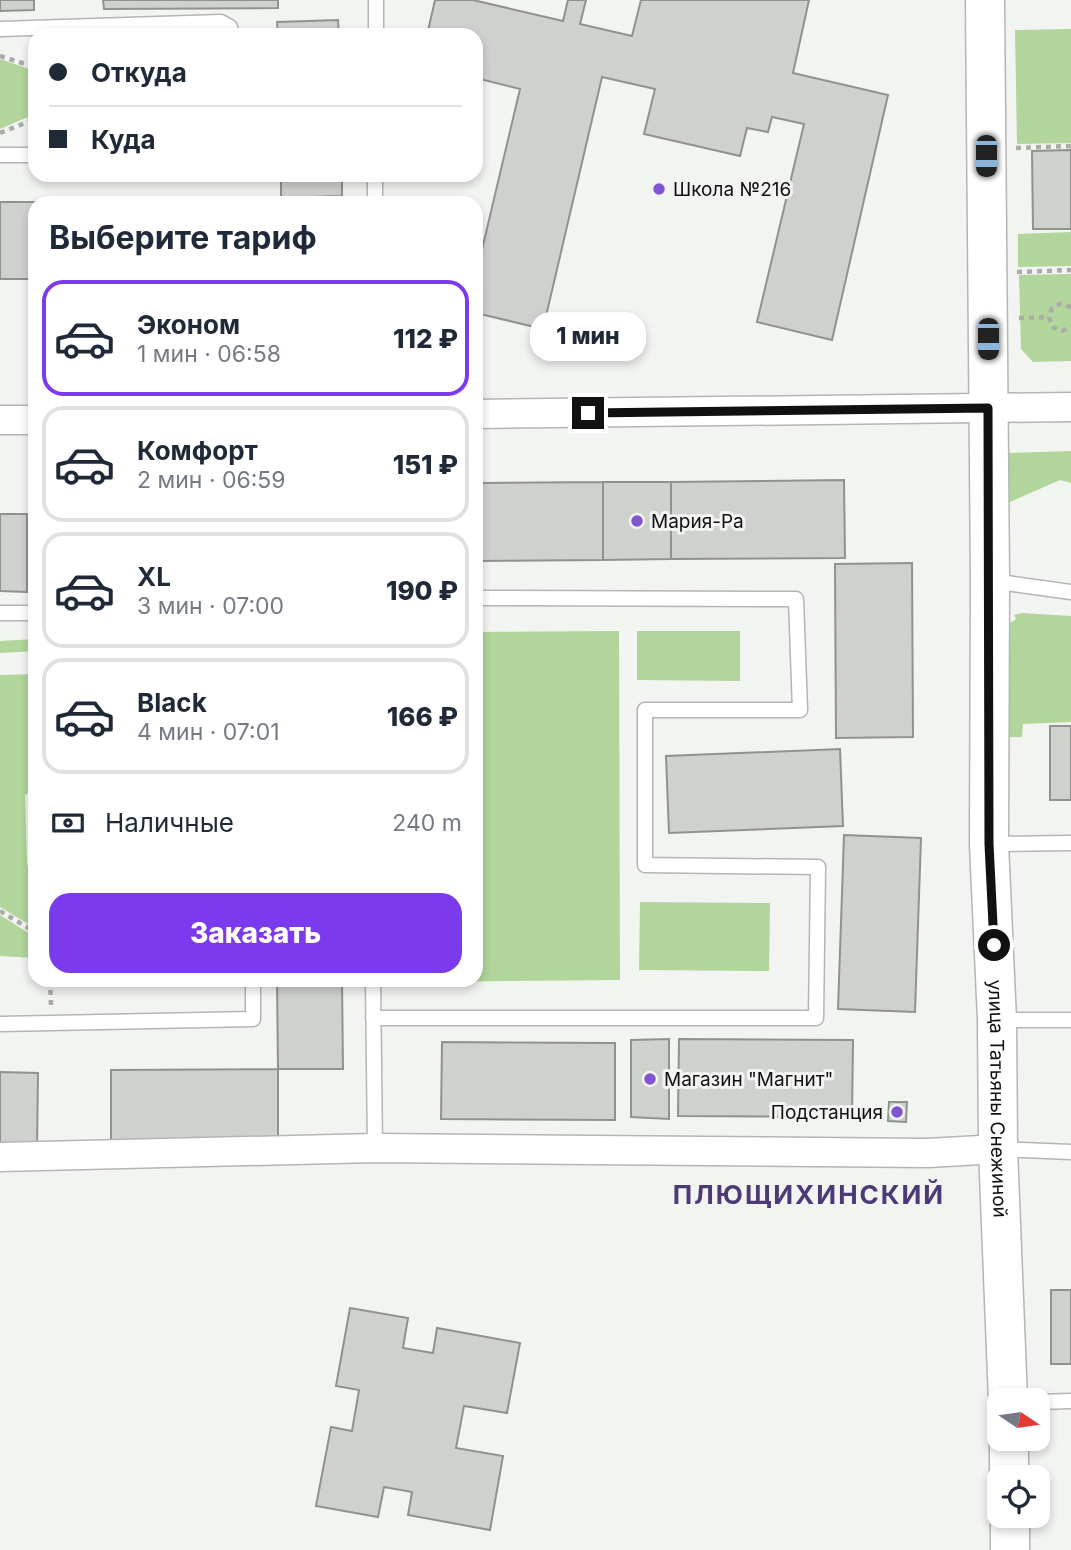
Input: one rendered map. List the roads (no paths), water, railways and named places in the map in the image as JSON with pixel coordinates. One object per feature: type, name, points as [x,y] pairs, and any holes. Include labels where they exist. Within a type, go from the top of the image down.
[{"type":"street","name":"улица Татьяны Снежиной","points":[[985,0],[990,581],[989,844],[1008,1388]]},
{"type":"street","points":[[483,414],[1071,407]]},
{"type":"street","points":[[0,420],[28,420]]},
{"type":"street","points":[[0,1157],[375,1148],[915,1153],[998,1149]]},
{"type":"street","points":[[1010,1528],[1010,1550]]},
{"type":"lane","points":[[376,0],[376,28]]},
{"type":"lane","points":[[31,28],[220,22],[230,28]]},
{"type":"lane","points":[[0,29],[28,28]]},
{"type":"lane","points":[[0,155],[28,155]]},
{"type":"lane","points":[[990,581],[1071,592]]},
{"type":"lane","points":[[373,1017],[816,1018],[818,867],[645,865],[645,710],[800,710],[796,599],[483,598]]},
{"type":"lane","points":[[0,613],[28,612]]},
{"type":"lane","points":[[989,844],[1071,844]]},
{"type":"lane","points":[[0,1024],[253,1019],[253,987]]},
{"type":"lane","points":[[373,987],[375,1148]]},
{"type":"lane","points":[[997,1020],[1071,1020]]},
{"type":"lane","points":[[998,1149],[1071,1152]]},
{"type":"lane","points":[[1050,1402],[1071,1401]]},
{"type":"place","name":"Школа №216","points":[[659,189]]},
{"type":"place","name":"Мария-Ра","points":[[637,521]]},
{"type":"place","name":"Магазин \"Магнит\"","points":[[650,1079]]},
{"type":"place","name":"Подстанция","points":[[897,1112]]},
{"type":"district","name":"ПЛЮЩИХИНСКИЙ","points":[[809,1194]]}]
